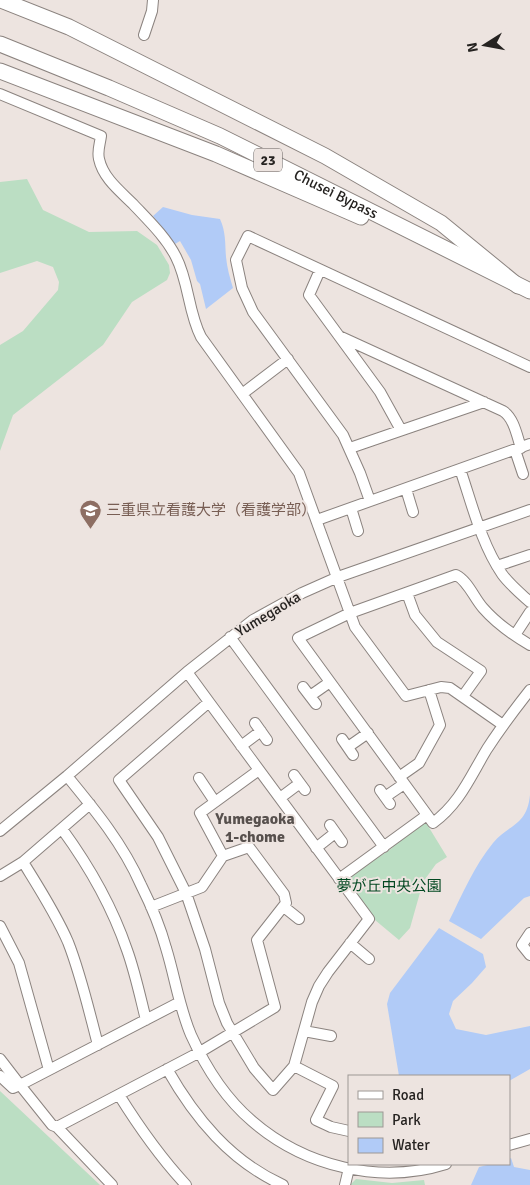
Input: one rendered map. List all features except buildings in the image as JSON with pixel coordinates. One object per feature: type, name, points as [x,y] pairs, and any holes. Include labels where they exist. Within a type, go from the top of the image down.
[{"type":"highway","points":[[1,0],[69,27],[324,156],[440,223],[524,288]]},
{"type":"highway","name":"Chusei Bypass","points":[[0,44],[220,136],[524,288]]},
{"type":"highway","points":[[0,71],[216,154],[524,288]]},
{"type":"street","points":[[144,34],[152,11],[153,0]]},
{"type":"street","points":[[0,94],[101,136],[98,150],[105,174],[166,240],[180,266],[196,328],[206,345],[299,473],[355,627],[406,696],[441,687],[450,688],[503,725]]},
{"type":"street","points":[[370,501],[350,448],[336,424],[254,312],[242,288],[236,260],[248,236],[530,367]]},
{"type":"street","points":[[320,270],[309,295],[380,392],[401,430]]},
{"type":"street","points":[[339,336],[508,414],[522,447],[523,474]]},
{"type":"street","points":[[242,394],[288,359]]},
{"type":"street","points":[[350,448],[484,402]]},
{"type":"street","points":[[317,520],[522,447]]},
{"type":"street","points":[[460,469],[491,556],[512,586],[530,602]]},
{"type":"street","points":[[406,489],[414,512]]},
{"type":"street","points":[[351,508],[358,531]]},
{"type":"street","name":"Yumegaoka","points":[[0,831],[187,672],[253,620],[302,593],[338,578],[530,510]]},
{"type":"street","points":[[497,566],[530,555]]},
{"type":"street","points":[[530,644],[498,622],[484,608],[462,578],[456,575],[350,612],[298,638],[433,823],[444,815],[457,801],[503,725],[530,690]]},
{"type":"street","points":[[407,592],[415,615],[437,642],[481,671],[463,696]]},
{"type":"street","points":[[515,635],[530,612]]},
{"type":"street","points":[[230,637],[384,847]]},
{"type":"street","points":[[187,672],[369,920],[319,986],[312,1002],[294,1066],[274,1090],[254,1068],[232,1032],[219,1003],[205,948],[186,893],[158,837],[119,780],[209,702]]},
{"type":"street","points":[[303,687],[313,700],[330,682]]},
{"type":"street","points":[[385,797],[418,763],[440,725],[429,690]]},
{"type":"street","points":[[241,746],[261,731]]},
{"type":"street","points":[[348,747],[368,733]]},
{"type":"street","points":[[223,856],[200,813],[259,770]]},
{"type":"street","points":[[66,776],[90,804],[129,862],[151,907],[166,949],[180,1002],[191,1034],[220,1085],[252,1121],[272,1136],[302,1153],[349,1168],[393,1173],[425,1170],[440,1165]]},
{"type":"street","points":[[199,778],[215,802]]},
{"type":"street","points":[[280,798],[300,783]]},
{"type":"street","points":[[0,876],[23,862],[90,804]]},
{"type":"street","points":[[339,879],[427,815]]},
{"type":"street","points":[[62,829],[89,868],[116,921],[128,950],[146,1020]]},
{"type":"street","points":[[316,848],[333,829],[342,842]]},
{"type":"street","points":[[57,1127],[200,1052],[275,1007],[257,940],[286,903],[284,894],[249,847],[223,856],[202,887],[151,907]]},
{"type":"street","points":[[23,862],[54,914],[68,942],[80,977],[98,1045]]},
{"type":"street","points":[[284,907],[299,919]]},
{"type":"street","points":[[0,926],[19,963],[49,1070]]},
{"type":"street","points":[[530,933],[522,944],[530,955]]},
{"type":"street","points":[[350,943],[369,959]]},
{"type":"street","points":[[0,1076],[13,1088],[180,1002]]},
{"type":"street","points":[[304,1031],[331,1036]]},
{"type":"street","points":[[0,1059],[52,1125],[57,1127],[112,1185]]},
{"type":"street","points":[[294,1066],[332,1086],[316,1120],[348,1132]]},
{"type":"street","points":[[167,1069],[192,1110],[217,1139],[261,1174],[283,1185]]},
{"type":"street","points":[[119,1095],[140,1128],[186,1185]]},
{"type":"street","points":[[510,1145],[530,1139]]},
{"type":"street","points":[[345,1185],[349,1168]]},
{"type":"green space","points":[[27,179],[43,210],[89,232],[137,231],[157,245],[169,265],[170,273],[167,280],[132,302],[103,345],[13,415],[0,451],[0,345],[23,331],[58,290],[59,282],[53,267],[37,261],[0,273],[0,182]]},
{"type":"green space","name":"夢が丘中央公園","points":[[425,821],[447,857],[436,864],[423,882],[410,928],[399,940],[375,920],[345,880],[374,858],[392,848],[396,841]]},
{"type":"green space","points":[[0,1091],[99,1184],[100,1185],[0,1185]]},
{"type":"green space","points":[[356,1179],[392,1183],[424,1180],[425,1185],[350,1185]]},
{"type":"water","points":[[163,207],[192,215],[220,219],[224,233],[227,265],[233,288],[206,309],[200,284],[197,281],[191,260],[180,241],[175,244],[153,216]]},
{"type":"water","points":[[530,795],[530,896],[524,898],[481,939],[449,921],[480,861],[493,843],[521,819],[528,805]]},
{"type":"water","points":[[439,928],[483,954],[486,967],[453,1001],[449,1014],[456,1029],[486,1035],[530,1026],[530,1069],[510,1080],[510,1075],[399,1075],[387,1004],[390,993]]},
{"type":"water","points":[[510,1158],[514,1167],[530,1170],[530,1185],[471,1185],[479,1167],[510,1165]]},
{"type":"place","name":"三重県立看護大学（看護学部）","points":[[90,529]]},
{"type":"district","name":"Yumegaoka 1-chome","points":[[255,828]]}]
